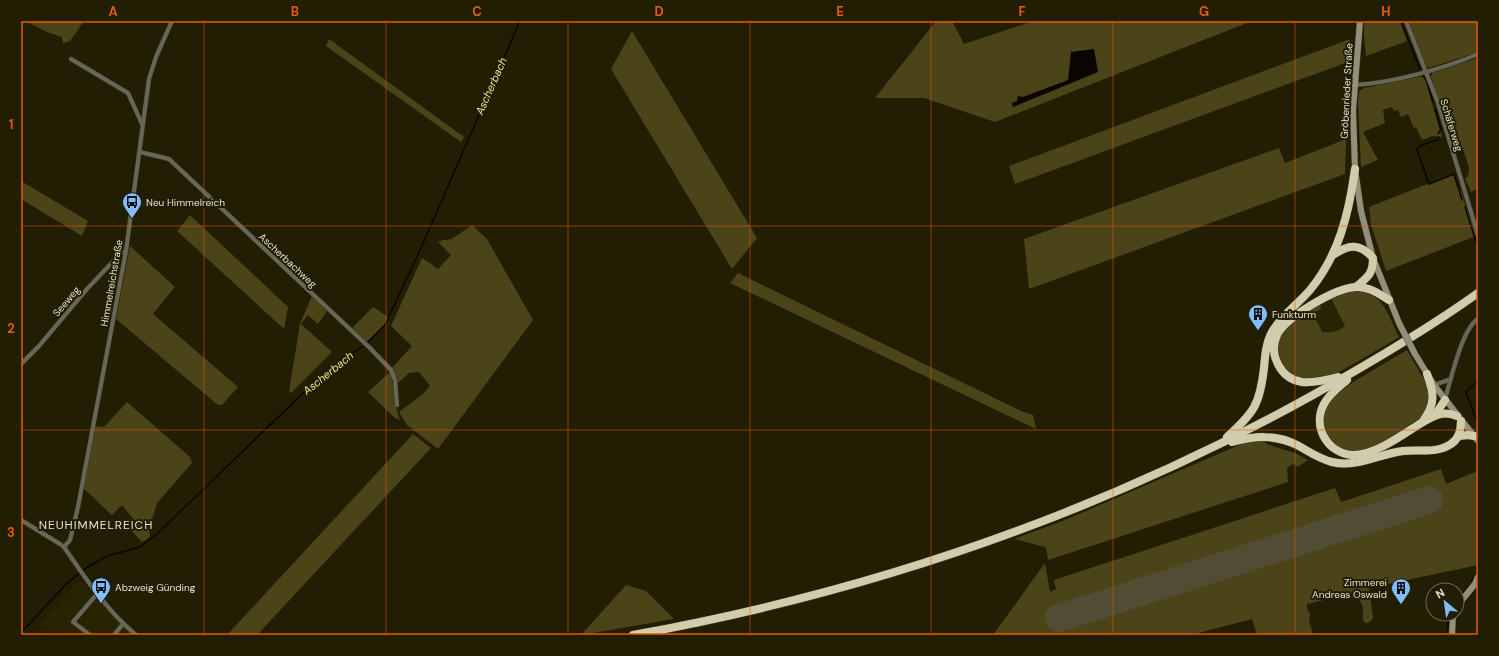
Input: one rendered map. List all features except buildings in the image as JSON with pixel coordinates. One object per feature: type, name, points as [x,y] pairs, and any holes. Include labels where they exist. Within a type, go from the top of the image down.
[{"type":"highway","points":[[1217,445],[1241,425],[1250,414],[1260,394],[1265,357],[1271,333],[1277,324],[1315,284],[1333,255],[1348,211],[1355,169]]},
{"type":"highway","points":[[1333,255],[1343,248],[1352,247],[1363,249],[1373,258],[1372,271],[1366,279],[1356,286],[1330,295],[1287,321],[1277,337],[1274,349],[1276,361],[1284,372],[1292,379],[1301,382],[1318,382],[1358,370]]},
{"type":"highway","points":[[1356,286],[1374,290],[1389,300]]},
{"type":"highway","points":[[633,635],[756,610],[839,589],[918,565],[1062,514],[1131,485],[1217,445],[1289,408],[1358,370],[1478,293]]},
{"type":"highway","points":[[1358,370],[1330,396],[1324,403],[1321,410],[1320,428],[1324,439],[1328,444],[1342,453],[1359,454],[1378,448],[1435,415],[1445,400]]},
{"type":"highway","points":[[1422,423],[1429,413],[1434,398],[1427,374]]},
{"type":"highway","points":[[1435,415],[1446,414],[1460,418],[1459,436]]},
{"type":"highway","points":[[1217,445],[1265,436],[1280,438],[1296,444],[1317,457],[1332,462],[1345,464],[1362,462],[1403,451],[1430,451],[1444,448],[1459,436],[1468,435],[1476,438]]},
{"type":"street","name":"Himmelreichstraße","points":[[64,547],[70,540],[78,507],[126,251],[150,72],[172,21]]},
{"type":"street","name":"Gröbenrieder Straße","points":[[1360,21],[1354,85],[1353,134],[1355,169],[1361,211],[1373,258],[1399,323],[1415,354],[1434,385],[1476,438]]},
{"type":"street","name":"Schäferweg","points":[[1406,21],[1424,72],[1438,103],[1478,235]]},
{"type":"street","points":[[1354,85],[1424,72],[1478,54]]},
{"type":"street","points":[[72,59],[128,93],[142,124]]},
{"type":"street","name":"Ascherbachweg","points":[[140,152],[169,159],[366,344],[391,370],[395,380],[397,405]]},
{"type":"street","name":"Seeweg","points":[[21,364],[39,346],[87,288],[122,253],[126,251]]},
{"type":"street","points":[[1445,400],[1467,330],[1478,319]]},
{"type":"street","points":[[1434,385],[1451,379]]},
{"type":"street","points":[[21,520],[64,547],[97,594],[123,624],[136,635]]},
{"type":"street","points":[[1465,596],[1478,577]]},
{"type":"street","points":[[90,635],[73,622],[97,594]]},
{"type":"street","points":[[1452,635],[1453,622]]},
{"type":"street","points":[[114,635],[123,624]]},
{"type":"shaded area","points":[[25,21],[84,21],[70,41],[63,43],[62,37],[47,32]]},
{"type":"shaded area","points":[[936,21],[952,21],[964,44],[1033,21],[1252,21],[995,122],[924,98],[875,98]]},
{"type":"shaded area","points":[[1364,21],[1400,21],[1407,41],[1366,56]]},
{"type":"shaded area","points":[[1407,21],[1478,21],[1478,52],[1429,68],[1424,64]]},
{"type":"shaded area","points":[[632,31],[757,238],[732,269],[611,69]]},
{"type":"shaded area","points":[[329,39],[464,137],[461,142],[326,46]]},
{"type":"shaded area","points":[[1350,39],[1348,62],[1015,184],[1009,166]]},
{"type":"shaded area","points":[[1094,49],[1098,72],[1013,107],[1012,103],[1017,101],[1018,96],[1023,97],[1068,80],[1071,52]]},
{"type":"shaded area","points":[[1478,58],[1478,189],[1471,192],[1465,179],[1469,170],[1465,154],[1458,138],[1450,137],[1431,77],[1432,73]]},
{"type":"shaded area","points":[[1424,76],[1442,137],[1432,136],[1422,140],[1416,127],[1414,128],[1408,114],[1401,117],[1398,110],[1394,111],[1392,107],[1383,110],[1385,123],[1363,132],[1378,160],[1361,167],[1358,102],[1359,91],[1364,88]]},
{"type":"shaded area","points":[[1346,139],[1345,174],[1029,289],[1024,239],[1279,148],[1285,163]]},
{"type":"shaded area","points":[[1453,174],[1458,189],[1460,189],[1476,236],[1386,271],[1371,225],[1369,207]]},
{"type":"shaded area","points":[[21,181],[88,221],[82,236],[21,199]]},
{"type":"shaded area","points":[[190,215],[288,307],[284,329],[177,231]]},
{"type":"shaded area","points":[[472,225],[487,239],[533,320],[438,449],[407,425],[399,412],[424,393],[430,386],[419,372],[409,373],[397,384],[391,369],[412,346],[391,326],[422,258],[438,269],[451,255],[438,242],[452,239]]},
{"type":"shaded area","points":[[130,246],[175,287],[153,314],[238,387],[222,405],[218,405],[116,319]]},
{"type":"shaded area","points":[[738,273],[1021,411],[1033,415],[1036,429],[730,283]]},
{"type":"shaded area","points":[[1352,291],[1371,294],[1377,299],[1383,305],[1399,337],[1341,371],[1327,377],[1309,380],[1302,379],[1289,373],[1280,362],[1278,352],[1278,340],[1283,331],[1292,322],[1320,303],[1321,309],[1313,313],[1322,332],[1339,330],[1345,326],[1331,298]]},
{"type":"shaded area","points":[[312,296],[327,311],[318,324],[308,315],[301,324],[332,352],[291,393],[289,391],[300,324]]},
{"type":"shaded area","points":[[1331,298],[1345,326],[1334,333],[1322,332],[1313,313],[1321,309],[1320,303],[1329,301]]},
{"type":"shaded area","points":[[373,307],[388,317],[384,325],[367,342],[352,328]]},
{"type":"shaded area","points":[[1407,350],[1427,385],[1429,394],[1428,405],[1419,421],[1375,447],[1358,452],[1347,453],[1330,443],[1322,422],[1325,408],[1332,398],[1353,382]]},
{"type":"shaded area","points":[[390,372],[400,420],[395,418],[368,392]]},
{"type":"shaded area","points":[[127,402],[190,457],[192,463],[157,503],[149,529],[150,537],[142,542],[130,529],[135,521],[122,505],[112,515],[83,488],[94,426],[104,427]]},
{"type":"shaded area","points":[[413,434],[431,448],[257,635],[227,635]]},
{"type":"shaded area","points":[[1265,441],[1266,444],[1295,453],[1308,460],[1298,467],[1293,464],[1287,468],[1288,482],[1048,560],[1045,547],[1014,539],[1065,520],[1246,442]]},
{"type":"shaded area","points":[[1441,469],[1446,484],[1478,471],[1478,565],[1369,588],[1373,617],[1368,623],[1365,623],[1364,621],[1363,607],[1359,599],[1353,593],[1307,604],[1313,635],[1257,635],[1252,619],[1191,635],[993,635],[1045,563],[1050,592],[1056,589],[1054,580],[1335,488],[1341,502]]},
{"type":"shaded area","points":[[81,581],[131,635],[48,635],[37,626],[77,582]]},
{"type":"shaded area","points":[[626,585],[646,591],[674,619],[581,635]]},
{"type":"waterway","name":"Ascherbach","points":[[21,633],[66,584],[86,568],[107,556],[140,547],[158,533],[301,395],[334,366],[365,345],[385,325],[421,248],[520,21]]},
{"type":"waterway","points":[[1402,24],[1420,69]]},
{"type":"waterway","points":[[1422,75],[1427,81],[1433,102]]},
{"type":"waterway","points":[[1435,109],[1441,129],[1438,134]]},
{"type":"waterway","points":[[1439,137],[1437,140],[1419,146],[1417,150],[1429,184],[1454,174],[1462,200]]},
{"type":"waterway","points":[[1465,207],[1478,248]]},
{"type":"waterway","points":[[1478,381],[1466,392],[1478,424]]},
{"type":"waterway","points":[[1472,581],[1478,571]]},
{"type":"waterway","points":[[1465,591],[1469,586]]},
{"type":"waterway","points":[[1448,622],[1448,635]]},
{"type":"runway","points":[[1059,618],[1429,500]]},
{"type":"place","name":"Neu Himmelreich","points":[[132,219]]},
{"type":"place","name":"Funkturm","points":[[1258,331]]},
{"type":"place","name":"Abzweig Günding","points":[[101,604]]},
{"type":"place","name":"Zimmerei Andreas Oswald","points":[[1401,605]]},
{"type":"district","name":"NEUHIMMELREICH","points":[[96,525]]}]
